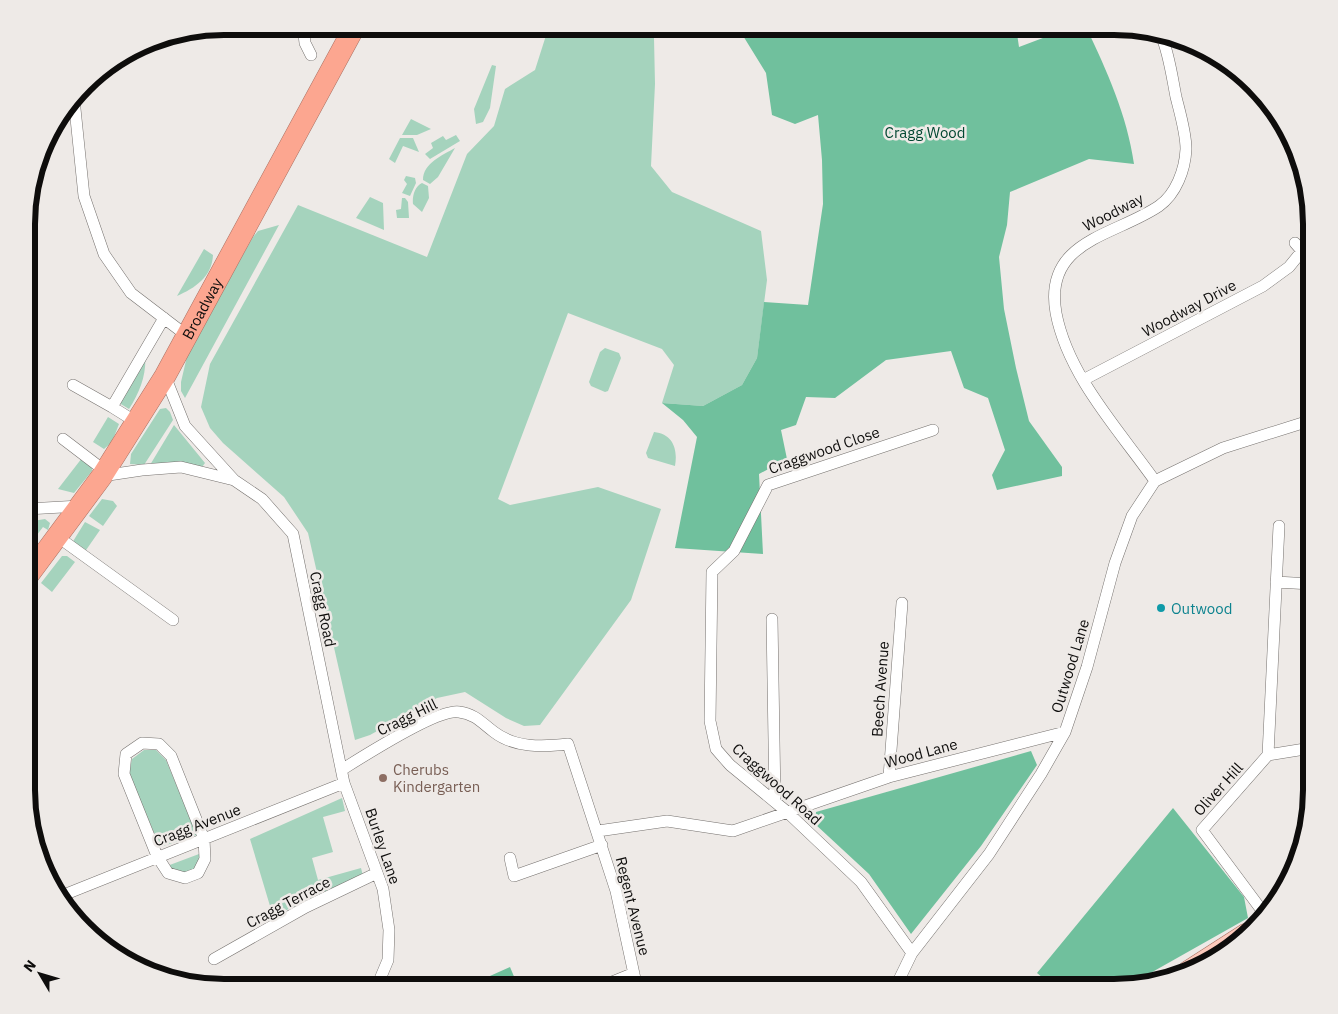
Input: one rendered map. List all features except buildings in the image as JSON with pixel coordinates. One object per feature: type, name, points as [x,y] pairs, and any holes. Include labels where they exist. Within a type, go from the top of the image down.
[{"type":"highway","name":"Broadway","points":[[35,567],[103,473],[165,376],[350,35]]},
{"type":"street","points":[[304,35],[305,44],[311,55]]},
{"type":"street","name":"Woodway","points":[[1155,481],[1083,380],[1063,338],[1056,311],[1057,280],[1066,259],[1088,240],[1159,206],[1178,184],[1186,150],[1181,118],[1162,41]]},
{"type":"street","points":[[75,108],[84,196],[104,254],[131,292],[186,335]]},
{"type":"street","name":"Woodway Drive","points":[[1083,380],[1263,286],[1289,267],[1302,249]]},
{"type":"street","points":[[112,407],[164,318]]},
{"type":"street","name":"Cragg Road","points":[[165,376],[185,426],[234,480],[262,499],[293,534],[343,769]]},
{"type":"street","points":[[73,385],[136,422]]},
{"type":"street","points":[[1155,481],[1223,448],[1303,423]]},
{"type":"street","name":"Craggwood Close","points":[[712,572],[734,550],[768,485],[932,430]]},
{"type":"street","points":[[63,439],[103,473]]},
{"type":"street","name":"Cragg Road","points":[[103,473],[181,467],[234,480]]},
{"type":"street","name":"Outwood Lane","points":[[899,979],[912,953],[989,854],[1065,732],[1125,535],[1132,516],[1155,481]]},
{"type":"street","points":[[35,509],[80,506]]},
{"type":"street","points":[[1279,526],[1268,755],[1303,749]]},
{"type":"street","points":[[58,537],[174,620]]},
{"type":"street","name":"Craggwood Road","points":[[712,572],[710,721],[716,749],[730,765],[775,801],[861,882],[912,953]]},
{"type":"street","points":[[1276,582],[1303,584]]},
{"type":"street","name":"Beech Avenue","points":[[889,777],[902,603]]},
{"type":"street","points":[[772,619],[775,801]]},
{"type":"street","name":"Cragg Hill","points":[[343,769],[366,754],[438,716],[456,711],[476,717],[495,733],[510,742],[530,746],[568,744],[598,831]]},
{"type":"street","name":"Wood Lane","points":[[598,831],[667,821],[733,831],[786,811],[889,777],[1065,732]]},
{"type":"street","points":[[142,743],[159,744],[171,756],[204,839],[204,859],[198,873],[185,878],[168,873],[156,856],[124,774],[126,754],[142,743]]},
{"type":"street","name":"Oliver Hill","points":[[1261,909],[1202,830],[1268,755]]},
{"type":"street","name":"Burley Lane","points":[[343,769],[344,783],[383,889],[389,930],[388,960],[380,979]]},
{"type":"street","name":"Cragg Avenue","points":[[66,894],[156,856],[204,839],[344,783]]},
{"type":"street","name":"Regent Avenue","points":[[598,831],[616,891],[635,979]]},
{"type":"street","points":[[510,858],[514,876],[602,844]]},
{"type":"street","name":"Cragg Terrace","points":[[214,959],[306,907],[377,873]]},
{"type":"street","points":[[619,979],[634,973]]},
{"type":"green space","points":[[546,35],[587,35],[586,38],[633,38],[631,35],[640,35],[641,38],[654,38],[655,84],[651,166],[672,192],[761,231],[767,280],[757,358],[742,385],[703,406],[662,403],[674,365],[662,349],[568,313],[498,499],[510,505],[598,487],[661,509],[631,600],[540,725],[524,726],[506,718],[465,692],[437,698],[370,735],[355,740],[308,533],[284,497],[223,443],[210,428],[201,407],[210,364],[298,205],[427,257],[467,154],[494,126],[505,89],[535,70]]},
{"type":"green space","name":"Cragg Wood","points":[[743,35],[1017,35],[1019,47],[1051,35],[1090,35],[1109,77],[1121,111],[1134,164],[1089,159],[1010,192],[1007,225],[999,257],[1004,309],[1029,421],[1062,467],[1062,476],[997,490],[992,475],[1005,450],[988,398],[964,388],[951,351],[886,360],[835,398],[806,397],[796,425],[781,430],[787,459],[759,474],[763,554],[675,548],[697,437],[683,420],[662,403],[703,406],[742,385],[757,358],[764,302],[808,305],[823,204],[818,115],[795,124],[772,115],[766,73]]},
{"type":"green space","points":[[492,65],[496,66],[490,108],[483,122],[476,124],[474,109]]},
{"type":"green space","points":[[411,119],[431,129],[417,135],[402,135]]},
{"type":"green space","points":[[456,135],[460,141],[430,159],[425,154],[433,148],[431,143],[443,136],[446,140]]},
{"type":"green space","points":[[400,138],[413,138],[419,152],[403,146],[395,163],[389,159]]},
{"type":"green space","points":[[455,148],[438,177],[430,184],[423,180],[426,169],[430,164]]},
{"type":"green space","points":[[406,176],[415,178],[416,183],[410,196],[402,193],[407,184],[404,180]]},
{"type":"green space","points":[[422,183],[428,186],[429,198],[422,212],[413,204],[413,201],[416,189]]},
{"type":"green space","points":[[370,197],[383,203],[384,230],[356,218]]},
{"type":"green space","points":[[402,198],[405,198],[408,202],[409,218],[397,218],[396,210],[401,209]]},
{"type":"green space","points":[[279,225],[185,398],[181,391],[181,382],[188,352],[253,237],[258,231]]},
{"type":"green space","points":[[204,249],[213,255],[212,263],[206,276],[196,285],[177,296]]},
{"type":"green space","points":[[605,348],[619,353],[621,358],[608,391],[605,392],[591,386],[589,382],[600,352]]},
{"type":"green space","points":[[145,351],[145,367],[142,381],[129,409],[116,401]]},
{"type":"green space","points":[[166,408],[173,420],[144,465],[130,464],[131,454],[160,409]]},
{"type":"green space","points":[[108,417],[119,424],[112,442],[104,449],[93,442]]},
{"type":"green space","points":[[174,425],[205,463],[202,467],[150,465]]},
{"type":"green space","points":[[654,432],[666,436],[673,443],[676,454],[675,466],[648,458],[646,453]]},
{"type":"green space","points":[[82,458],[92,468],[92,471],[74,493],[58,489]]},
{"type":"green space","points":[[102,499],[113,501],[117,506],[103,526],[89,516]]},
{"type":"green space","points":[[45,519],[50,523],[48,530],[43,527],[35,538],[35,521]]},
{"type":"green space","points":[[85,522],[100,530],[84,553],[72,543]]},
{"type":"green space","points":[[62,556],[67,556],[75,562],[52,592],[41,583]]},
{"type":"green space","points":[[144,750],[156,750],[166,760],[197,835],[160,847],[129,774],[132,759]]},
{"type":"green space","points":[[1031,751],[1037,765],[981,846],[911,934],[869,874],[815,824],[816,812]]},
{"type":"green space","points":[[342,798],[345,811],[323,817],[333,852],[312,858],[318,880],[361,868],[363,876],[273,916],[250,839]]},
{"type":"green space","points":[[1173,808],[1244,897],[1248,918],[1145,976],[1127,979],[1044,979],[1037,973]]},
{"type":"green space","points":[[199,854],[196,866],[190,872],[182,874],[167,866]]},
{"type":"green space","points":[[510,967],[515,979],[483,979]]},
{"type":"place","name":"Outwood","points":[[1161,608]]},
{"type":"place","name":"Cherubs Kindergarten","points":[[383,778]]}]
